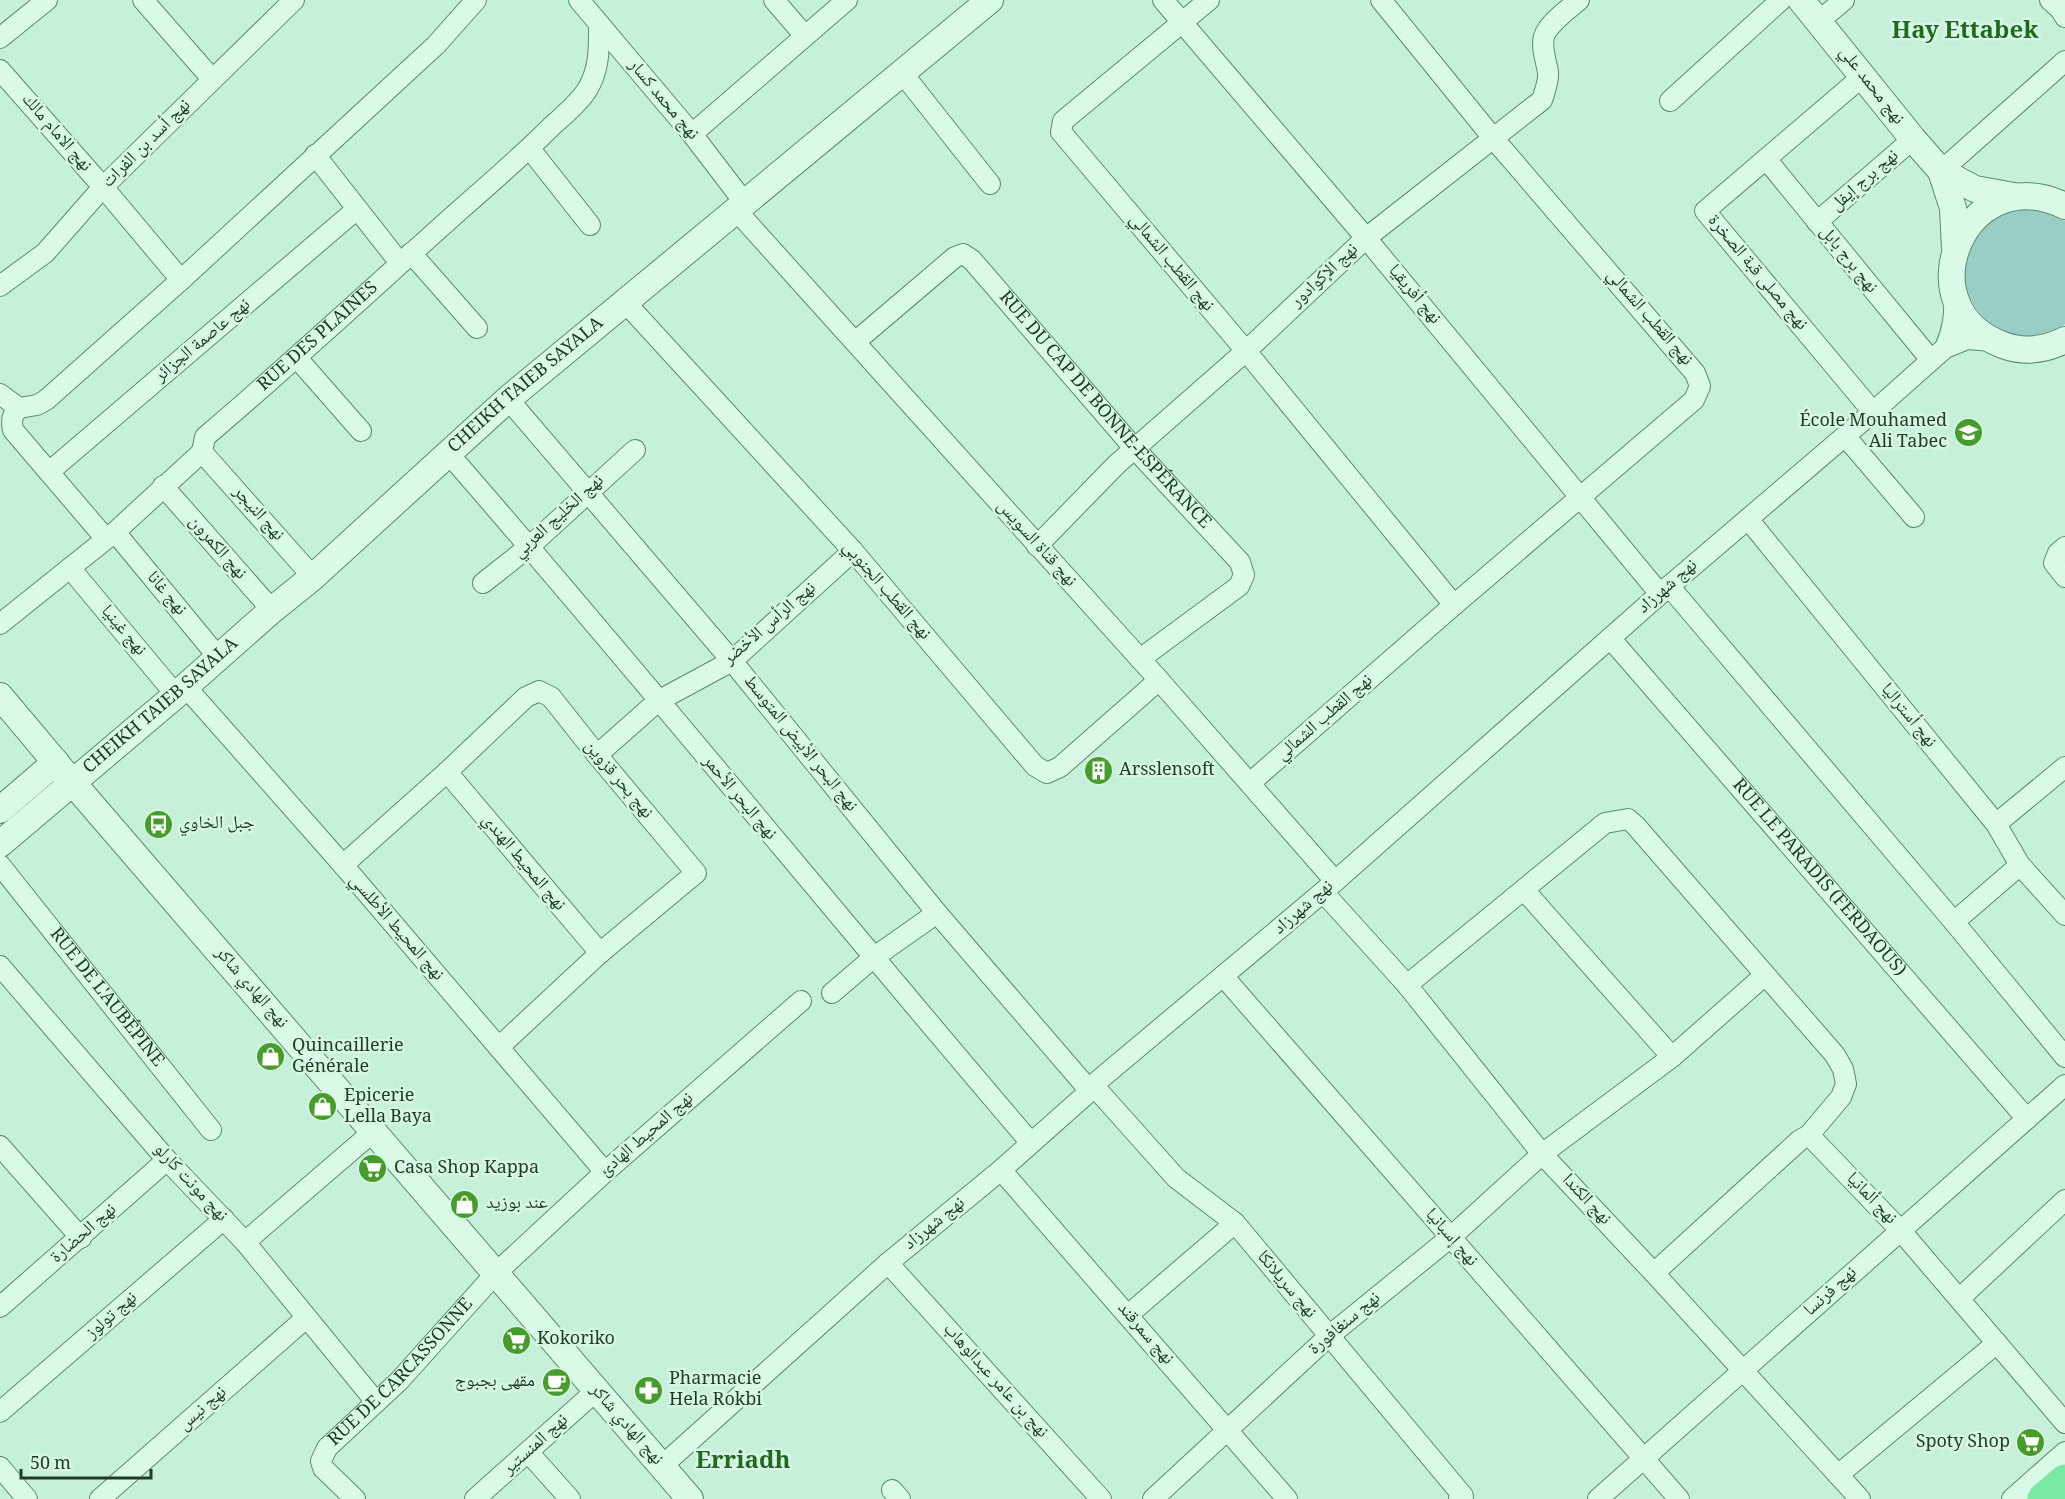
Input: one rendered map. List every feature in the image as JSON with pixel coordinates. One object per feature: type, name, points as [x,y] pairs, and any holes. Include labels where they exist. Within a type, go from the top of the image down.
[{"type":"highway","points":[[2044,1499],[2065,1480]]},
{"type":"street","points":[[0,38],[47,0]]},
{"type":"street","points":[[143,0],[212,79]]},
{"type":"street","name":"نهج أسد بن الفرات","points":[[0,286],[45,253],[103,187],[294,0]]},
{"type":"street","points":[[0,394],[19,408],[37,405],[46,400],[181,280],[436,45],[476,0]]},
{"type":"street","name":"نهج محمد كسار","points":[[579,0],[692,134],[740,206]]},
{"type":"street","points":[[774,0],[806,36]]},
{"type":"street","points":[[692,134],[847,0]]},
{"type":"street","name":"CHEIKH TAIEB SAYALA","points":[[0,844],[313,577],[508,399],[990,0]]},
{"type":"street","name":"نهج أفريقيا","points":[[1163,0],[1366,238],[1581,497],[1954,922],[2065,1057]]},
{"type":"street","name":"نهج القطب الشمالي","points":[[1209,0],[1063,121],[1061,132],[1246,351],[1454,605]]},
{"type":"street","name":"نهج القطب الشمالي","points":[[1250,783],[1694,400],[1700,386],[1695,373],[1493,138],[1381,0]]},
{"type":"street","name":"نهج الإكوادور","points":[[1037,546],[1134,448],[1246,351],[1366,238],[1542,99],[1548,74],[1544,53],[1544,35],[1579,0]]},
{"type":"street","points":[[1670,101],[1781,0]]},
{"type":"street","name":"نهج محمد علي","points":[[1801,0],[1941,171]]},
{"type":"street","points":[[1819,21],[1844,0]]},
{"type":"street","points":[[2050,0],[2065,17]]},
{"type":"street","name":"RUE DES PLAINES","points":[[0,624],[110,535],[202,452],[205,437],[297,358],[530,148],[586,91],[599,59],[599,24]]},
{"type":"street","points":[[1941,171],[2065,61]]},
{"type":"street","name":"نهج الامام مالك","points":[[0,70],[181,280]]},
{"type":"street","points":[[903,74],[990,184]]},
{"type":"street","name":"نهج مصلى قبة الصخرة","points":[[1863,76],[1705,212],[1873,412]]},
{"type":"street","name":"نهج برج إيفل","points":[[1817,222],[1913,139]]},
{"type":"street","points":[[530,148],[590,225]]},
{"type":"street","points":[[315,155],[357,209],[477,328]]},
{"type":"street","name":"نهج برج بابل","points":[[1766,159],[1817,222],[1938,354]]},
{"type":"street","points":[[1941,171],[1975,189],[2020,197]]},
{"type":"street","points":[[1941,171],[1953,208],[1955,249]]},
{"type":"street","points":[[2062,344],[2025,350],[2009,348],[1993,341],[1969,322],[1960,309],[1951,278],[1955,249],[1965,229],[1978,214],[1995,203],[2034,196],[2064,205]]},
{"type":"street","name":"نهج قناة السويس","points":[[740,206],[855,342],[1250,783],[1329,887]]},
{"type":"street","name":"نهج عاصمة الجزائر","points":[[49,472],[357,209]]},
{"type":"street","name":"RUE DU CAP DE BONNE-ESPÉRANCE","points":[[855,342],[955,257],[963,254],[972,260],[1134,448],[1240,562],[1244,575],[1239,586],[1140,659]]},
{"type":"street","points":[[1938,354],[1953,327],[1954,292]]},
{"type":"street","name":"نهج القطب الجنوبي","points":[[625,302],[853,551],[1035,766],[1047,773],[1060,767],[1160,680]]},
{"type":"street","points":[[1938,354],[1967,339],[1993,341]]},
{"type":"street","name":"نهج شهرزاد","points":[[662,1467],[888,1263],[1002,1170],[1091,1088],[1329,887],[1664,590],[1938,354]]},
{"type":"street","points":[[297,358],[361,431]]},
{"type":"street","name":"نهج البحر الأبيض المتوسط","points":[[508,399],[732,661],[938,913],[1091,1088]]},
{"type":"street","name":"نهج غانا","points":[[19,408],[14,413],[13,430],[218,657]]},
{"type":"street","points":[[1845,436],[1914,517]]},
{"type":"street","name":"نهج الخليج العربي","points":[[483,583],[530,546],[635,450]]},
{"type":"street","name":"نهج النيجر","points":[[202,452],[313,577]]},
{"type":"street","name":"نهج البحر الأحمر","points":[[448,453],[530,546],[873,958],[1031,1143]]},
{"type":"street","name":"نهج الكمرون","points":[[163,486],[272,610]]},
{"type":"street","name":"نهج أستراليا","points":[[1748,519],[1996,824],[2020,865],[2065,915]]},
{"type":"street","points":[[2065,547],[2058,553],[2054,563],[2065,577]]},
{"type":"street","name":"نهج الرأس الأخضر","points":[[597,756],[658,701],[732,661],[853,551]]},
{"type":"street","name":"نهج غينيا","points":[[70,568],[180,691]]},
{"type":"street","name":"RUE LE PARADIS (FERDAOUS)","points":[[1610,638],[2027,1119]]},
{"type":"street","name":"نهج المحيط الأطلسي","points":[[180,691],[343,865],[605,1172]]},
{"type":"street","name":"نهج بحر قزوين","points":[[343,865],[447,772],[526,696],[539,691],[552,698],[597,756],[696,873],[600,953],[499,1047]]},
{"type":"street","name":"نهج الهادي شاكر","points":[[0,696],[690,1499]]},
{"type":"street","points":[[0,810],[56,762]]},
{"type":"street","points":[[1996,824],[2065,767]]},
{"type":"street","name":"نهج المحيط الهندي","points":[[447,772],[600,953]]},
{"type":"street","points":[[1407,985],[1605,823],[1628,819],[1835,1055],[1843,1069],[1846,1084],[1841,1097],[1809,1135],[1800,1140],[1654,1273]]},
{"type":"street","name":"RUE DE L'AUBÉPINE","points":[[0,865],[211,1130]]},
{"type":"street","points":[[1954,922],[2020,865]]},
{"type":"street","name":"نهج الكندا","points":[[1329,887],[1542,1155],[1654,1273],[1860,1499]]},
{"type":"street","points":[[1524,890],[1672,1057]]},
{"type":"street","points":[[832,993],[873,958],[938,913]]},
{"type":"street","name":"نهج مونت كارلو","points":[[0,966],[167,1160],[245,1242],[376,1402]]},
{"type":"street","name":"نهج سنغافورة","points":[[1153,1499],[1329,1336],[1451,1237],[1542,1155],[1672,1057],[1765,975]]},
{"type":"street","name":"نهج إسبانيا","points":[[1223,976],[1679,1499]]},
{"type":"street","name":"نهج المحيط الهادئ","points":[[496,1273],[605,1172],[801,1001]]},
{"type":"street","name":"نهج فرنسا","points":[[1598,1499],[2065,1085]]},
{"type":"street","name":"نهج سريلانكا","points":[[1091,1088],[1176,1178],[1234,1223],[1463,1496],[1459,1499]]},
{"type":"street","points":[[245,1242],[374,1131]]},
{"type":"street","name":"نهج ألمانيا","points":[[1809,1135],[1901,1231],[2065,1423]]},
{"type":"street","points":[[0,1146],[81,1238]]},
{"type":"street","name":"نهج الحضارة","points":[[0,1306],[81,1238],[167,1160]]},
{"type":"street","name":"نهج سمرقند","points":[[1002,1170],[1287,1499]]},
{"type":"street","points":[[1960,1298],[2065,1200]]},
{"type":"street","name":"نهج تولوز","points":[[0,1412],[224,1219]]},
{"type":"street","points":[[1128,1315],[1234,1223]]},
{"type":"street","name":"نهج بن عامر عبدالوهاب","points":[[888,1263],[1101,1499]]},
{"type":"street","name":"RUE DE CARCASSONNE","points":[[355,1499],[323,1467],[321,1461],[327,1448],[399,1381],[496,1273]]},
{"type":"street","name":"نهج نيس","points":[[100,1499],[306,1318]]},
{"type":"street","points":[[1838,1476],[1997,1342]]},
{"type":"street","name":"نهج المنستير","points":[[475,1499],[597,1390]]},
{"type":"street","points":[[528,1452],[570,1499]]},
{"type":"street","points":[[2012,1499],[2065,1452]]},
{"type":"street","points":[[0,1467],[27,1499]]},
{"type":"shaded area","points":[[2022,209],[2045,211],[2065,221],[2065,324],[2044,335],[2023,337],[2002,331],[1985,318],[1972,302],[1965,282],[1966,260],[1976,238],[1996,218]]},
{"type":"place","name":"École Mouhamed Ali Tabec","points":[[1968,432]]},
{"type":"place","name":"Arsslensoft","points":[[1098,771]]},
{"type":"place","name":"جبل الخاوي","points":[[158,824]]},
{"type":"place","name":"Quincaillerie Générale","points":[[271,1057]]},
{"type":"place","name":"Epicerie Lella Baya","points":[[323,1107]]},
{"type":"place","name":"Casa Shop Kappa","points":[[373,1169]]},
{"type":"place","name":"عند بوزيد","points":[[465,1204]]},
{"type":"place","name":"Kokoriko","points":[[516,1340]]},
{"type":"place","name":"مقهى بجبوج","points":[[556,1382]]},
{"type":"place","name":"Pharmacie Hela Rokbi","points":[[648,1390]]},
{"type":"place","name":"Spoty Shop","points":[[2031,1443]]},
{"type":"district","name":"Hay Ettabek","points":[[1965,32]]},
{"type":"district","name":"Erriadh","points":[[743,1462]]}]
